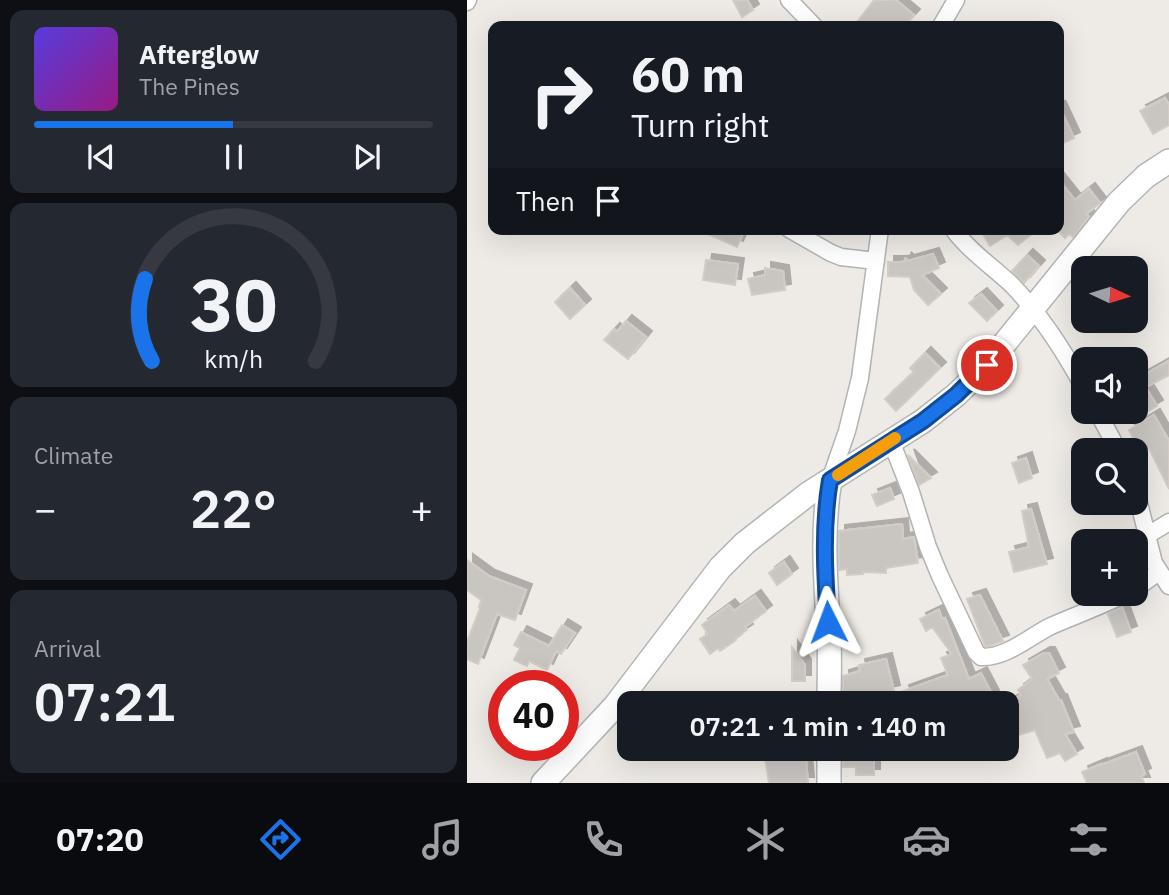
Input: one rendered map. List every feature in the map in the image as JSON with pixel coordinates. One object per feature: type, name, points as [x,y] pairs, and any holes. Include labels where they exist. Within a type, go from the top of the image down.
[{"type":"street","points":[[789,0],[802,21]]},
{"type":"street","points":[[944,21],[956,0]]},
{"type":"street","points":[[543,783],[615,706],[720,568],[745,543],[780,515],[923,421],[956,395],[987,365],[1132,188],[1169,161]]},
{"type":"street","points":[[800,235],[841,257],[877,261]]},
{"type":"street","points":[[829,691],[825,508],[830,480],[847,431],[860,378],[879,235]]},
{"type":"street","points":[[959,235],[1032,308],[1071,368]]},
{"type":"street","points":[[891,441],[939,576],[976,652],[981,657],[1004,653],[1051,627],[1098,606]]},
{"type":"street","points":[[1169,522],[1148,535],[1154,563],[1169,586]]},
{"type":"street","points":[[1148,580],[1159,572]]},
{"type":"street","points":[[829,761],[829,783]]},
{"type":"building","points":[[733,0],[747,0],[753,10],[742,17]]},
{"type":"building","points":[[874,0],[896,0],[914,15],[909,21],[858,21]]},
{"type":"building","points":[[1165,98],[1169,105],[1169,125],[1153,134],[1140,111]]},
{"type":"building","points":[[1064,117],[1074,138],[1064,143]]},
{"type":"building","points":[[1064,186],[1075,200],[1089,189],[1100,203],[1086,214],[1089,217],[1073,237],[1069,234],[1065,238],[1062,235]]},
{"type":"building","points":[[710,235],[742,235],[737,247]]},
{"type":"building","points":[[984,235],[1007,235],[990,246]]},
{"type":"building","points":[[1007,235],[1030,235],[1018,245]]},
{"type":"building","points":[[933,254],[939,268],[922,275],[941,294],[928,305],[914,290],[910,277],[888,276],[888,262],[906,261],[905,258],[908,261]]},
{"type":"building","points":[[1027,255],[1039,266],[1024,283],[1012,271]]},
{"type":"building","points":[[706,260],[738,264],[735,285],[703,280]]},
{"type":"building","points":[[765,268],[783,271],[785,290],[752,295],[748,279],[765,275]]},
{"type":"building","points":[[570,288],[585,305],[570,319],[555,302]]},
{"type":"building","points":[[981,294],[997,311],[987,321],[969,303]]},
{"type":"building","points":[[626,321],[646,337],[628,359],[604,340],[614,329],[617,332]]},
{"type":"building","points":[[925,353],[940,368],[896,411],[885,399],[914,372],[910,368]]},
{"type":"building","points":[[1169,361],[1169,375],[1148,386],[1148,373]]},
{"type":"building","points":[[1148,391],[1157,406],[1148,411]]},
{"type":"building","points":[[1154,415],[1169,441],[1169,489],[1148,448],[1148,438],[1133,438],[1129,430],[1139,424],[1148,424],[1148,419]]},
{"type":"building","points":[[908,455],[931,478],[919,485]]},
{"type":"building","points":[[1026,458],[1032,478],[1019,483],[1012,463]]},
{"type":"building","points":[[890,488],[894,499],[877,506],[872,495]]},
{"type":"building","points":[[1031,509],[1047,564],[1014,572],[1009,552],[1029,547],[1022,511]]},
{"type":"building","points":[[902,524],[903,539],[914,537],[918,563],[886,568],[886,573],[863,572],[847,575],[847,569],[839,570],[839,531]]},
{"type":"building","points":[[467,560],[489,576],[526,590],[515,620],[497,614],[478,664],[467,659],[467,642],[481,600],[467,590]]},
{"type":"building","points":[[784,562],[792,574],[777,585],[769,573]]},
{"type":"building","points":[[980,595],[1003,641],[989,646],[985,646],[967,599]]},
{"type":"building","points":[[755,596],[766,611],[745,627],[747,630],[735,638],[736,640],[710,654],[700,639],[708,634],[702,625],[729,605],[734,611]]},
{"type":"building","points":[[1122,607],[1131,632],[1117,637],[1108,614]]},
{"type":"building","points":[[939,610],[942,619],[945,618],[969,679],[981,673],[990,691],[903,691],[948,675],[941,658],[952,654],[932,627],[926,631],[920,619]]},
{"type":"building","points":[[562,625],[575,633],[561,654],[556,651],[547,670],[529,661],[527,666],[514,660],[520,648],[514,645],[521,632],[549,646]]},
{"type":"building","points":[[792,647],[805,665],[805,681],[792,681]]},
{"type":"building","points":[[1049,653],[1059,673],[1047,679],[1061,700],[1074,732],[1065,734],[1077,754],[1065,761],[1060,753],[1047,758],[1035,730],[1019,735],[1021,695],[1018,690],[1032,679],[1023,665]]},
{"type":"building","points":[[886,659],[894,691],[843,691],[843,676],[860,671],[859,665]]},
{"type":"building","points":[[1136,752],[1145,774],[1141,776],[1144,783],[1087,783],[1082,772]]},
{"type":"building","points":[[766,761],[806,761],[808,783],[769,783]]},
{"type":"building","points":[[843,761],[874,761],[874,775],[856,775],[856,767],[843,767]]},
{"type":"slow traffic","points":[[838,475],[895,438]]},
{"type":"route","points":[[828,622],[825,508],[830,480],[923,421],[956,395],[987,365]]}]
